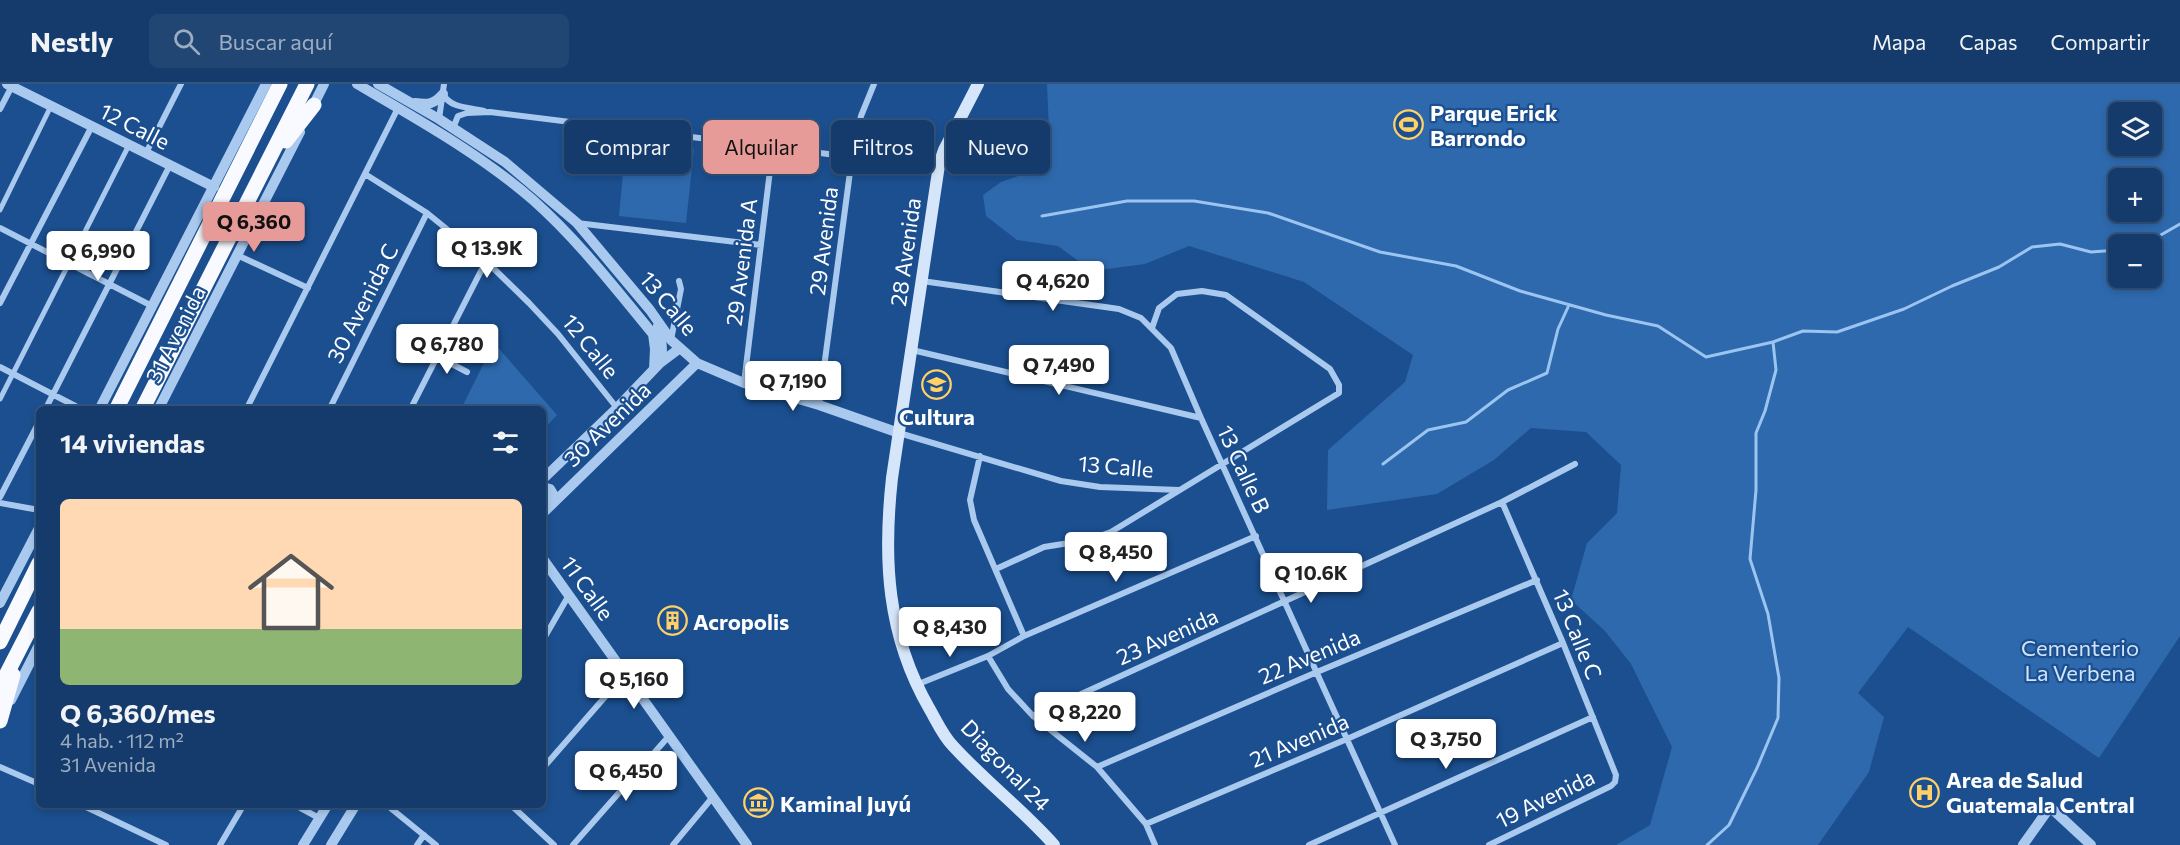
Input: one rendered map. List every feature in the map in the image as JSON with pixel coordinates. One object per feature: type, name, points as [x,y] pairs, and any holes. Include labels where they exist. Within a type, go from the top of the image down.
[{"type":"highway","points":[[118,406],[280,84]]},
{"type":"highway","points":[[144,406],[307,84]]},
{"type":"highway","points":[[264,169],[314,105]]},
{"type":"highway","points":[[0,642],[36,569]]},
{"type":"highway","points":[[0,687],[36,617]]},
{"type":"highway","points":[[0,721],[22,645]]},
{"type":"main road","name":"28 Avenida","points":[[899,433],[939,165],[978,84]]},
{"type":"main road","name":"Diagonal 24","points":[[899,433],[887,523],[889,586],[899,639],[916,685],[951,744],[1054,845]]},
{"type":"street","points":[[146,153],[181,84]]},
{"type":"street","name":"31 Avenida","points":[[101,406],[266,84]]},
{"type":"street","name":"31 Avenida","points":[[160,406],[324,84]]},
{"type":"street","name":"13 Calle","points":[[357,84],[465,149],[533,200],[591,258],[653,334],[657,366]]},
{"type":"street","name":"13 Calle","points":[[378,84],[440,119],[505,162],[577,223],[676,344],[698,363],[744,383],[819,405],[899,433],[1062,481],[1100,487],[1180,490]]},
{"type":"street","name":"29 Avenida","points":[[860,120],[874,84]]},
{"type":"street","points":[[0,108],[10,85]]},
{"type":"street","name":"12 Calle","points":[[10,85],[214,187]]},
{"type":"street","points":[[411,103],[429,105],[436,102],[444,89]]},
{"type":"street","points":[[444,89],[446,100],[453,104],[490,112],[703,138]]},
{"type":"street","points":[[440,119],[444,89]]},
{"type":"street","points":[[0,210],[51,106]]},
{"type":"street","points":[[248,406],[398,108]]},
{"type":"street","points":[[453,128],[458,116],[467,113],[490,112]]},
{"type":"street","points":[[0,303],[92,126]]},
{"type":"street","points":[[0,399],[129,145]]},
{"type":"street","points":[[47,406],[170,165]]},
{"type":"street","points":[[934,165],[939,165]]},
{"type":"street","name":"12 Calle","points":[[365,174],[427,213],[486,261],[558,334],[617,408]]},
{"type":"street","name":"29 Avenida A","points":[[744,383],[770,174]]},
{"type":"street","name":"29 Avenida","points":[[819,405],[850,174]]},
{"type":"street","name":"30 Avenida C","points":[[331,406],[427,213]]},
{"type":"street","points":[[577,223],[761,245]]},
{"type":"street","points":[[0,228],[152,306]]},
{"type":"street","points":[[237,255],[308,288]]},
{"type":"street","points":[[412,406],[486,261]]},
{"type":"street","points":[[676,344],[681,289],[679,281]]},
{"type":"street","name":"13 Calle B","points":[[922,281],[1119,309],[1141,318],[1171,348],[1395,845]]},
{"type":"street","points":[[996,569],[1044,548],[1088,540],[1112,532],[1340,393],[1340,385],[1330,369],[1226,296],[1202,291],[1177,294],[1159,308],[1152,327]]},
{"type":"street","points":[[657,320],[662,343],[657,366]]},
{"type":"street","name":"30 Avenida","points":[[546,476],[617,408],[676,344]]},
{"type":"street","points":[[912,350],[1201,418]]},
{"type":"street","points":[[437,356],[467,372]]},
{"type":"street","name":"30 Avenida","points":[[546,510],[698,363]]},
{"type":"street","points":[[0,367],[76,406]]},
{"type":"street","points":[[0,497],[36,428]]},
{"type":"street","points":[[980,456],[969,500],[974,520],[1024,636]]},
{"type":"street","name":"23 Avenida","points":[[1033,716],[1286,603],[1503,502],[1575,464]]},
{"type":"street","points":[[546,488],[553,494],[553,502]]},
{"type":"street","name":"13 Calle C","points":[[1503,502],[1593,717],[1616,775],[1615,782]]},
{"type":"street","points":[[0,503],[36,509]]},
{"type":"street","points":[[0,603],[36,534]]},
{"type":"street","points":[[916,685],[988,656],[1024,636],[1256,536]]},
{"type":"street","name":"11 Calle","points":[[546,563],[747,845]]},
{"type":"street","name":"22 Avenida","points":[[1097,767],[1537,580]]},
{"type":"street","points":[[546,635],[569,595]]},
{"type":"street","name":"21 Avenida","points":[[1146,824],[1347,739],[1563,643]]},
{"type":"street","points":[[0,721],[36,651]]},
{"type":"street","points":[[988,656],[1008,689],[1033,716],[1097,767],[1146,824],[1155,845]]},
{"type":"street","points":[[546,765],[625,674]]},
{"type":"street","points":[[1309,845],[1593,717]]},
{"type":"street","points":[[573,845],[669,736]]},
{"type":"street","points":[[0,767],[36,783]]},
{"type":"street","name":"19 Avenida","points":[[1490,845],[1615,782]]},
{"type":"street","points":[[673,845],[712,798]]},
{"type":"street","points":[[2023,845],[2050,807],[2091,845]]},
{"type":"street","points":[[88,808],[166,845]]},
{"type":"street","points":[[219,845],[242,808]]},
{"type":"street","points":[[301,808],[319,818]]},
{"type":"street","points":[[303,845],[326,808]]},
{"type":"street","points":[[331,845],[354,808]]},
{"type":"street","points":[[390,808],[436,845]]},
{"type":"street","points":[[514,808],[554,845]]},
{"type":"street","points":[[417,845],[424,835]]},
{"type":"green space","name":"Cementerio La Verbena","points":[[1047,84],[2180,84],[2180,636],[2099,758],[1908,627],[1858,693],[1884,717],[1869,772],[1818,845],[1616,845],[1650,825],[1672,747],[1631,664],[1605,631],[1571,600],[1587,543],[1617,513],[1621,465],[1586,432],[1531,428],[1494,460],[1437,494],[1327,510],[1328,450],[1405,382],[1413,355],[1304,282],[1189,246],[1145,264],[1092,271],[1058,246],[1017,240],[986,216],[983,195],[1001,182],[1024,174],[1050,174]]},
{"type":"green space","points":[[691,149],[694,149],[686,223],[619,216],[623,174],[691,174]]},
{"type":"green space","points":[[494,343],[557,415],[546,427],[546,406],[462,406]]},
{"type":"waterway","points":[[1042,216],[1127,201],[1194,201],[1268,213],[1380,252],[1456,266],[1520,291],[1606,315],[1658,326],[1706,357],[1773,342],[1803,331],[1837,332],[1904,309],[1999,267],[2032,247],[2060,244],[2091,252],[2108,251]]},
{"type":"waterway","points":[[2162,234],[2180,224]]},
{"type":"waterway","points":[[1383,464],[1428,430],[1466,422],[1508,390],[1547,373],[1558,329],[1569,305]]},
{"type":"waterway","points":[[1707,845],[1729,825],[1778,718],[1779,678],[1768,614],[1750,559],[1756,490],[1756,433],[1765,411],[1776,370],[1773,342]]},
{"type":"place","name":"Parque Erick Barrondo","points":[[1409,125]]},
{"type":"place","name":"Cultura","points":[[937,384]]},
{"type":"place","name":"Acropolis","points":[[672,621]]},
{"type":"place","name":"Area de Salud Guatemala Central","points":[[1925,792]]},
{"type":"place","name":"Kaminal Juyú","points":[[759,803]]}]
